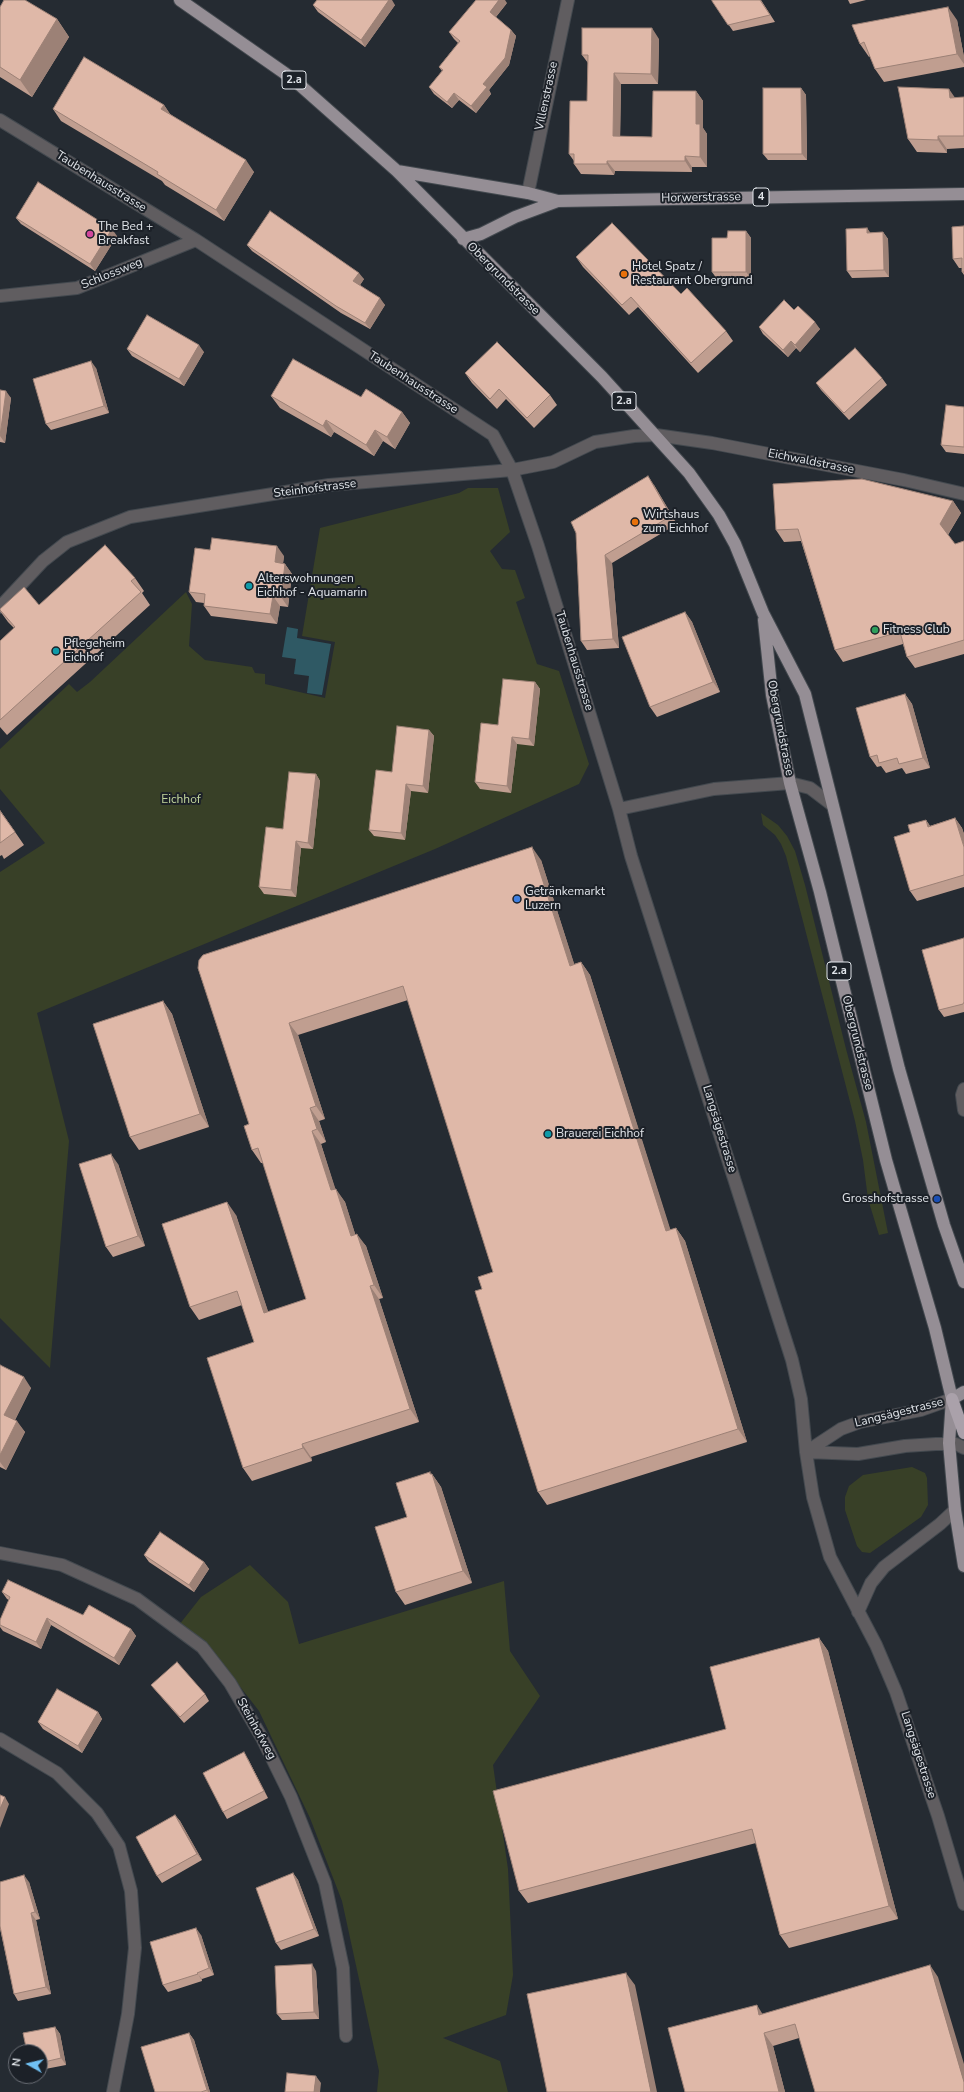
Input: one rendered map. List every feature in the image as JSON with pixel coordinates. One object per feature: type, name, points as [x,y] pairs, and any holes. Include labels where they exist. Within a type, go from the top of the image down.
[{"type":"highway","points":[[952,1399],[964,1433]]},
{"type":"main road","name":"Obergrundstrasse","points":[[180,0],[293,79],[397,171],[462,239],[602,377],[689,473],[719,515],[735,544],[763,613],[805,694],[831,804],[901,1076],[944,1225],[964,1282]]},
{"type":"main road","name":"Horwerstrasse","points":[[397,171],[528,193],[558,201],[964,194]]},
{"type":"main road","name":"Horwerstrasse","points":[[462,239],[481,234],[515,217],[558,201]]},
{"type":"main road","name":"Obergrundstrasse","points":[[763,613],[772,695],[790,783],[820,892],[888,1167],[933,1321],[952,1399]]},
{"type":"main road","points":[[952,1399],[964,1392]]},
{"type":"main road","name":"2.a","points":[[952,1399],[949,1443],[955,1510],[964,1566]]},
{"type":"street","name":"Villenstrasse","points":[[528,193],[568,0]]},
{"type":"street","name":"Taubenhausstrasse","points":[[0,120],[196,240],[493,435],[512,470],[538,546],[619,809]]},
{"type":"street","name":"Schlossweg","points":[[0,296],[77,288],[196,240]]},
{"type":"street","name":"Steinhofstrasse","points":[[0,607],[43,561],[67,542],[130,517],[329,485],[512,470],[553,462],[595,442],[634,436],[656,435]]},
{"type":"street","name":"Eichwaldstrasse","points":[[656,435],[712,443],[904,480],[964,494]]},
{"type":"street","points":[[619,809],[714,789],[790,783],[810,788],[831,804]]},
{"type":"street","name":"Langsägestrasse","points":[[619,809],[631,856],[792,1360],[801,1399],[806,1452],[813,1497],[830,1557],[876,1645],[889,1675],[938,1816],[964,1904]]},
{"type":"street","points":[[964,1089],[962,1094],[964,1110]]},
{"type":"street","name":"Langsägestrasse","points":[[806,1452],[841,1429],[860,1422],[920,1410],[952,1399]]},
{"type":"street","points":[[806,1452],[858,1454],[905,1446],[949,1443],[964,1448]]},
{"type":"street","points":[[858,1612],[871,1583],[884,1567],[940,1524],[955,1510]]},
{"type":"street","name":"Steinhofweg","points":[[0,1553],[62,1565],[136,1600],[202,1647],[230,1683],[262,1738],[291,1796],[325,1883],[343,1968],[346,2036]]},
{"type":"street","points":[[0,1739],[57,1773],[97,1813],[119,1846],[131,1891],[135,1948],[128,2014],[113,2092]]},
{"type":"green space","name":"Eichhof","points":[[468,488],[498,488],[510,532],[490,551],[502,569],[515,570],[525,598],[516,602],[537,664],[559,671],[589,764],[579,784],[435,849],[37,1013],[69,1141],[50,1368],[0,1318],[0,872],[45,843],[0,789],[0,749],[69,684],[77,692],[90,682],[186,592],[192,604],[189,646],[205,660],[252,667],[255,673],[265,674],[265,684],[325,698],[335,642],[302,636],[320,528],[459,493]]},
{"type":"green space","points":[[761,813],[778,825],[787,836],[795,851],[866,1122],[888,1233],[879,1235],[868,1199],[863,1160],[855,1121],[786,856],[775,835],[763,825]]},
{"type":"green space","points":[[912,1467],[925,1473],[927,1478],[928,1505],[921,1517],[870,1553],[862,1552],[857,1546],[845,1510],[845,1497],[849,1486],[863,1475]]},
{"type":"green space","points":[[250,1565],[288,1602],[299,1644],[504,1581],[510,1651],[540,1696],[493,1765],[508,1869],[513,1975],[506,2015],[443,2038],[500,2061],[508,2092],[377,2092],[379,2071],[342,1901],[310,1818],[259,1711],[224,1666],[179,1625],[201,1597]]},
{"type":"water","points":[[287,627],[298,629],[297,638],[331,644],[322,695],[307,693],[309,676],[294,674],[296,659],[282,657]]},
{"type":"building","points":[[4,0],[25,0],[57,19],[20,80],[0,67],[0,7]]},
{"type":"building","points":[[317,0],[389,0],[361,40],[313,5]]},
{"type":"building","points":[[476,0],[499,0],[490,12],[511,30],[505,58],[483,84],[487,87],[471,106],[454,93],[447,102],[429,87],[443,70],[439,67],[460,41],[449,32]]},
{"type":"building","points":[[712,0],[760,0],[770,15],[728,25]]},
{"type":"building","points":[[948,7],[957,54],[875,69],[864,42],[860,44],[852,25]]},
{"type":"building","points":[[582,28],[652,28],[651,74],[614,73],[613,136],[652,137],[653,91],[696,91],[696,124],[700,124],[700,157],[685,156],[685,161],[607,161],[607,164],[574,164],[574,154],[569,154],[570,101],[587,101],[588,55],[582,55]]},
{"type":"building","points":[[84,57],[164,105],[161,109],[246,160],[216,210],[157,174],[158,172],[53,109]]},
{"type":"building","points":[[898,87],[949,89],[950,98],[964,97],[964,136],[938,136],[938,140],[908,139]]},
{"type":"building","points":[[763,88],[801,88],[802,154],[763,154]]},
{"type":"building","points":[[38,182],[112,229],[90,264],[16,218]]},
{"type":"building","points":[[270,211],[359,273],[353,281],[380,298],[365,323],[336,306],[247,245]]},
{"type":"building","points":[[612,223],[681,294],[687,288],[726,331],[691,363],[631,297],[622,305],[576,257]]},
{"type":"building","points":[[964,226],[964,272],[962,272],[962,258],[953,259],[952,227]]},
{"type":"building","points":[[867,228],[867,233],[883,232],[884,270],[847,271],[846,229]]},
{"type":"building","points":[[728,231],[746,231],[746,272],[712,272],[712,238],[727,238]]},
{"type":"building","points":[[784,300],[794,310],[798,306],[815,322],[795,345],[791,341],[783,350],[759,327]]},
{"type":"building","points":[[147,315],[199,345],[179,379],[127,349]]},
{"type":"building","points":[[497,342],[550,395],[527,418],[499,389],[490,399],[465,373]]},
{"type":"building","points":[[855,348],[882,378],[844,413],[816,383]]},
{"type":"building","points":[[293,359],[361,397],[366,389],[402,412],[387,437],[375,430],[366,445],[326,420],[323,426],[271,396]]},
{"type":"building","points":[[91,361],[104,406],[46,424],[33,379]]},
{"type":"building","points":[[0,390],[6,391],[0,436]]},
{"type":"building","points":[[946,405],[964,407],[964,447],[941,445]]},
{"type":"building","points":[[648,476],[671,516],[605,555],[613,639],[581,641],[576,533],[571,522]]},
{"type":"building","points":[[862,479],[953,501],[940,524],[955,544],[964,541],[964,640],[907,657],[900,632],[835,650],[798,529],[776,530],[773,484]]},
{"type":"building","name":"Alterswohnungen Eichhof - Aquamarin","points":[[212,538],[277,546],[275,562],[285,564],[281,597],[273,596],[270,614],[204,606],[205,594],[189,592],[195,548],[210,550]]},
{"type":"building","name":"Pflegeheim Eichhof","points":[[105,545],[135,578],[131,581],[141,592],[0,720],[0,641],[15,627],[0,609],[24,587],[39,605]]},
{"type":"building","points":[[685,612],[713,682],[650,707],[622,637]]},
{"type":"building","points":[[503,679],[535,682],[529,739],[512,737],[507,786],[475,782],[481,723],[498,725]]},
{"type":"building","points":[[905,694],[923,758],[899,764],[897,758],[879,763],[877,755],[870,757],[856,708]]},
{"type":"building","points":[[397,726],[429,730],[423,786],[406,784],[401,833],[369,830],[376,770],[392,772]]},
{"type":"building","points":[[289,772],[316,774],[308,843],[296,841],[291,890],[259,887],[266,827],[283,829]]},
{"type":"building","points":[[0,811],[15,832],[0,843]]},
{"type":"building","points":[[955,818],[964,847],[964,875],[910,891],[894,837],[910,832],[908,825],[926,820],[928,827]]},
{"type":"building","points":[[532,847],[570,966],[581,962],[666,1231],[676,1228],[738,1429],[538,1492],[475,1291],[482,1289],[478,1277],[493,1272],[403,986],[289,1023],[316,1106],[310,1108],[317,1129],[312,1131],[331,1190],[336,1189],[351,1236],[357,1234],[374,1285],[370,1286],[410,1409],[302,1444],[303,1448],[243,1468],[207,1358],[254,1342],[237,1291],[190,1307],[162,1224],[227,1202],[264,1313],[306,1299],[258,1148],[252,1150],[244,1126],[249,1124],[198,968],[199,960],[203,955]]},
{"type":"building","points":[[964,938],[964,1002],[963,1004],[939,1010],[922,950]]},
{"type":"building","points":[[163,1001],[200,1114],[130,1137],[93,1024]]},
{"type":"building","points":[[111,1154],[138,1236],[106,1247],[79,1164]]},
{"type":"building","points":[[0,1365],[24,1377],[4,1415],[17,1421],[0,1455]]},
{"type":"building","points":[[430,1472],[430,1474],[432,1474],[463,1571],[396,1592],[375,1527],[407,1517],[396,1483]]},
{"type":"building","points":[[160,1532],[204,1562],[189,1585],[144,1555]]},
{"type":"building","points":[[8,1580],[83,1615],[89,1605],[131,1629],[114,1658],[47,1618],[36,1642],[0,1625],[0,1620],[10,1597],[2,1592]]},
{"type":"building","points":[[819,1638],[889,1906],[780,1935],[752,1829],[519,1891],[493,1791],[726,1729],[710,1667]]},
{"type":"building","points":[[177,1662],[205,1694],[180,1717],[151,1685]]},
{"type":"building","points":[[57,1689],[98,1712],[78,1746],[38,1722]]},
{"type":"building","points":[[244,1752],[264,1791],[223,1812],[203,1773]]},
{"type":"building","points":[[0,1795],[5,1797],[0,1809]]},
{"type":"building","points":[[175,1815],[197,1854],[157,1876],[136,1837]]},
{"type":"building","points":[[293,1873],[314,1929],[276,1943],[256,1888]]},
{"type":"building","points":[[24,1875],[35,1912],[31,1913],[46,1987],[14,1994],[0,1926],[0,1882]]},
{"type":"building","points":[[196,1928],[209,1968],[197,1973],[198,1974],[163,1985],[150,1942]]},
{"type":"building","points":[[312,1964],[314,2012],[277,2014],[275,1966]]},
{"type":"building","points":[[930,1965],[964,2082],[964,2092],[815,2092],[795,2024],[764,2033],[779,2092],[685,2092],[668,2028],[757,2005],[759,2015]]},
{"type":"building","points":[[626,1973],[651,2092],[547,2092],[527,1994]]},
{"type":"building","points":[[55,2027],[61,2058],[48,2061],[48,2044],[25,2044],[23,2033]]},
{"type":"building","points":[[189,2033],[207,2090],[201,2092],[155,2092],[141,2047]]},
{"type":"building","points":[[287,2073],[316,2076],[314,2092],[285,2092]]},
{"type":"place","name":"The Bed + Breakfast","points":[[90,234]]},
{"type":"place","name":"Hotel Spatz / Restaurant Obergrund","points":[[624,274]]},
{"type":"place","name":"Wirtshaus zum Eichhof","points":[[635,522]]},
{"type":"place","name":"Alterswohnungen Eichhof - Aquamarin","points":[[249,586]]},
{"type":"place","name":"Fitness Club","points":[[875,630]]},
{"type":"place","name":"Pflegeheim Eichhof","points":[[56,651]]},
{"type":"place","name":"Getränkemarkt Luzern","points":[[517,899]]},
{"type":"place","name":"Brauerei Eichhof","points":[[548,1134]]},
{"type":"place","name":"Grosshofstrasse","points":[[937,1199]]}]
